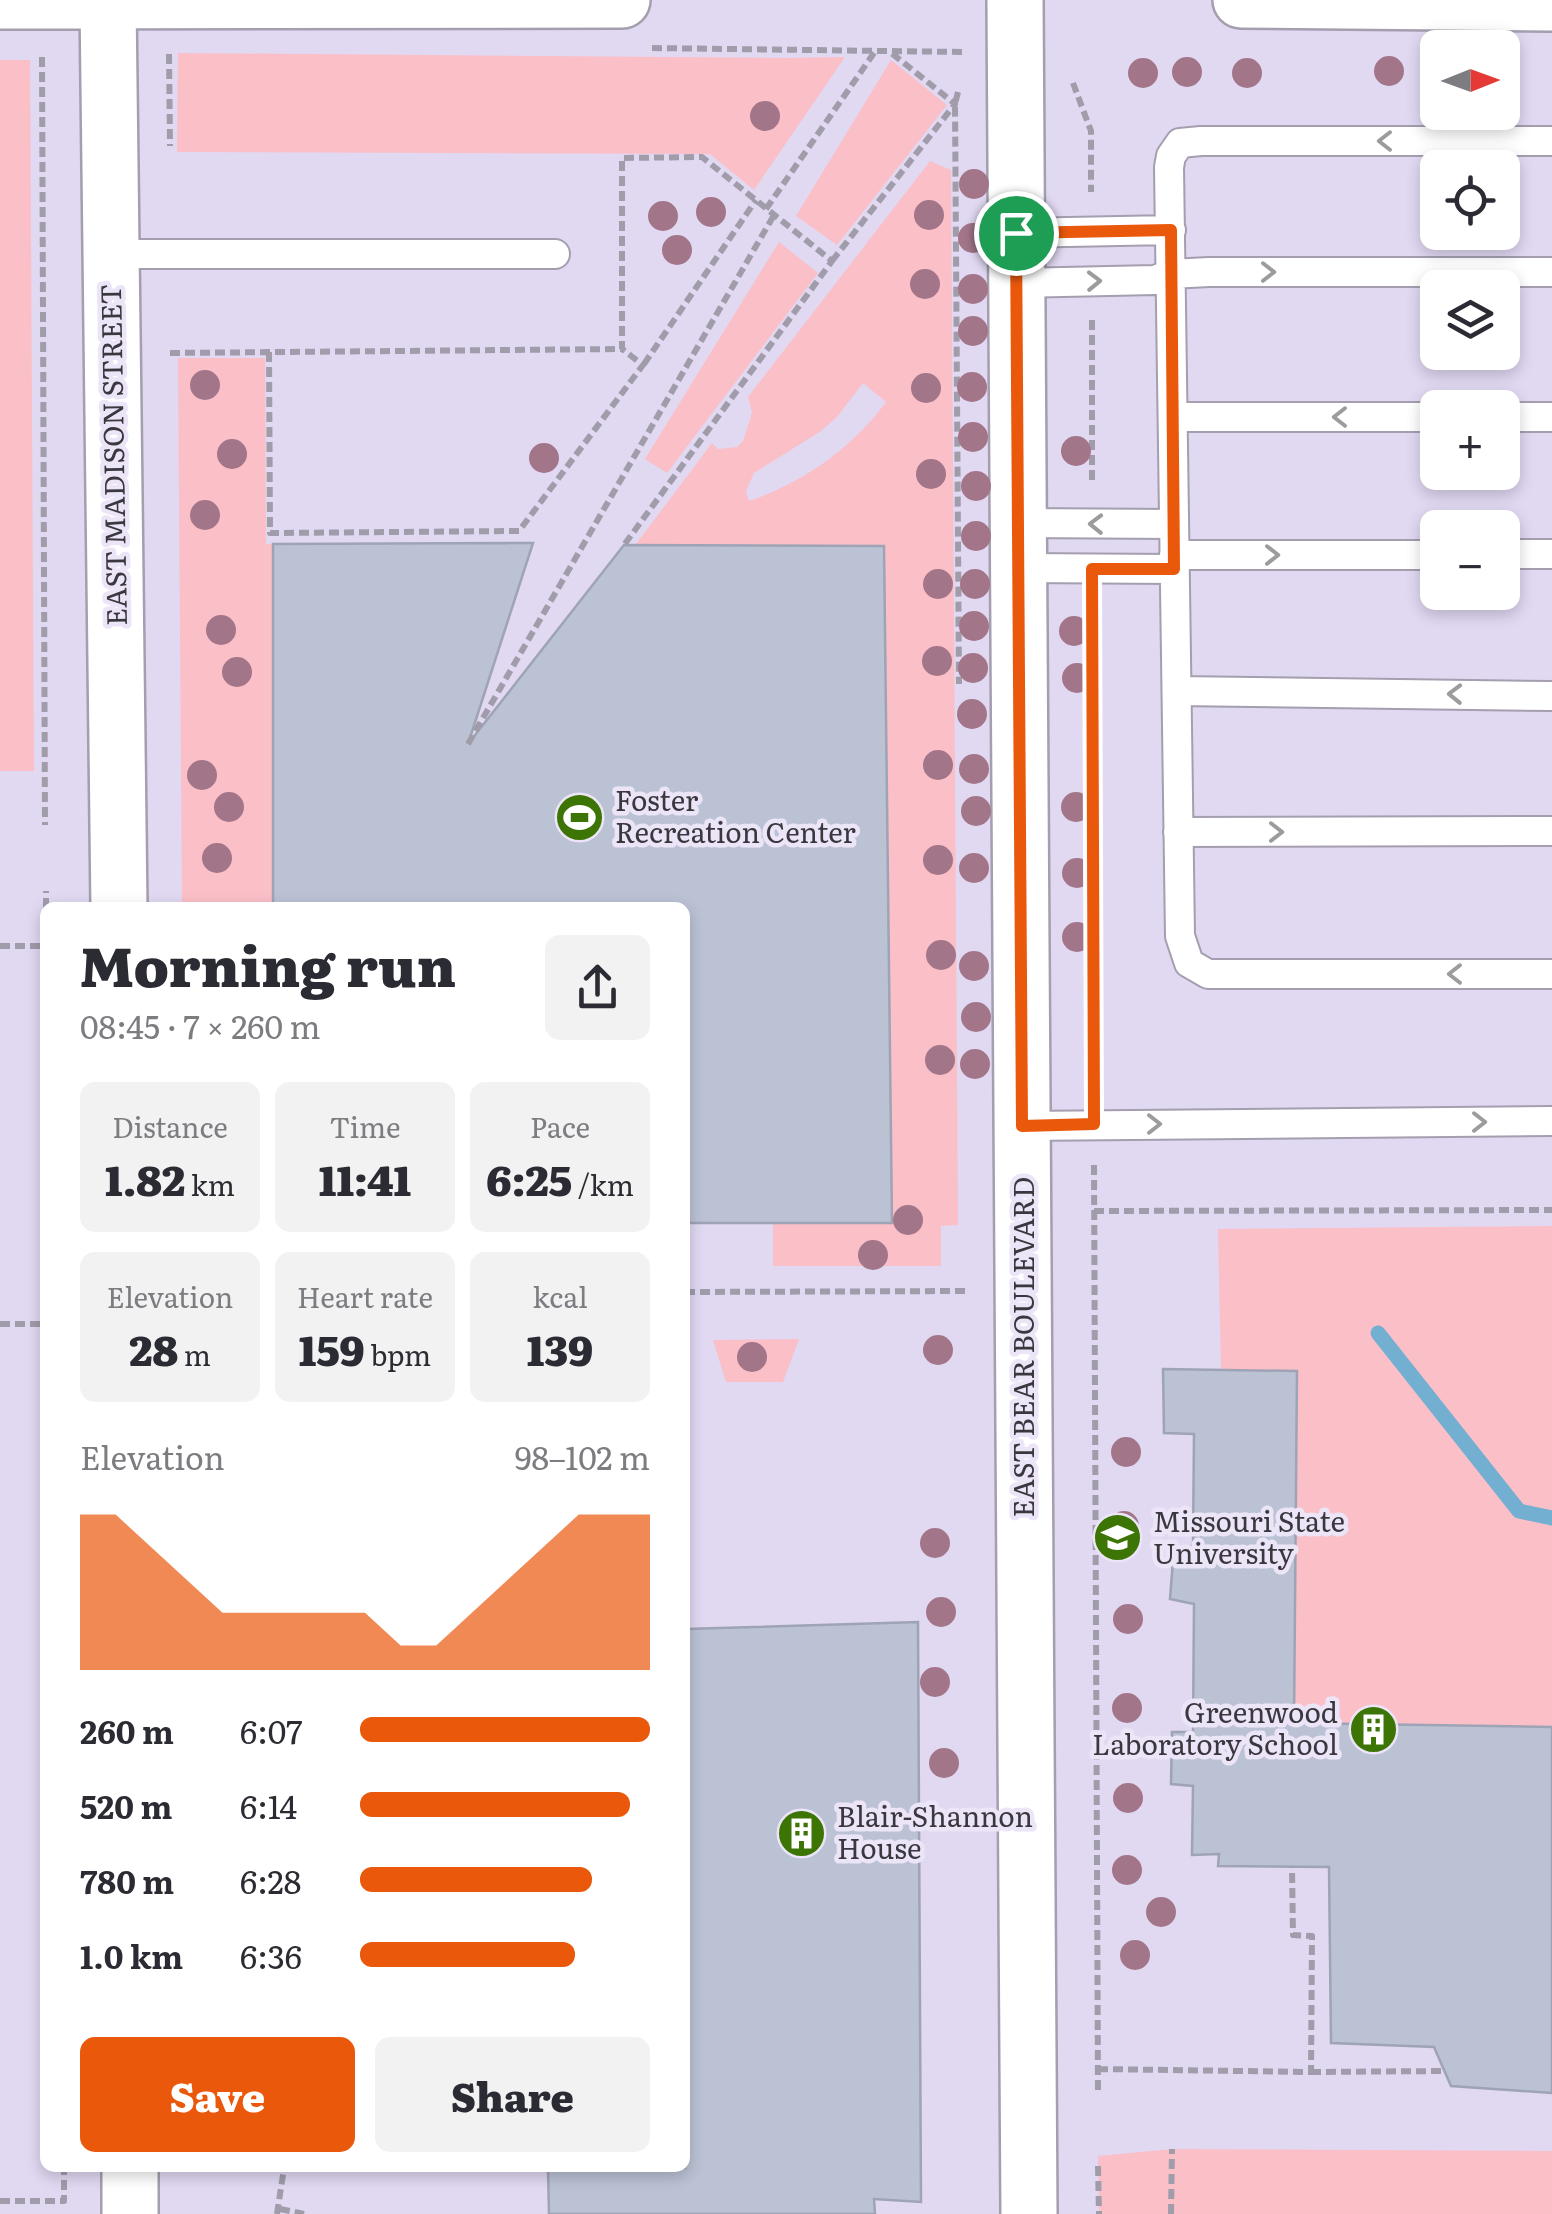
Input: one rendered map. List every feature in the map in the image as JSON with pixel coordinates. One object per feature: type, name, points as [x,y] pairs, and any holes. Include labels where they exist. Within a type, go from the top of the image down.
[{"type":"street","name":"EAST BEAR BOULEVARD","points":[[1015,0],[1029,2214]]},
{"type":"street","points":[[1241,0],[1552,3]]},
{"type":"street","points":[[0,1],[630,24]]},
{"type":"street","name":"EAST MADISON STREET","points":[[108,2],[119,902]]},
{"type":"street","points":[[130,2172],[130,2214]]},
{"type":"lane","points":[[1552,142],[1180,143],[1171,156],[1170,168],[1180,936],[1189,963],[1208,974],[1552,974]]},
{"type":"lane","points":[[1017,258],[1092,231],[1171,230]]},
{"type":"lane","points":[[112,254],[555,254]]},
{"type":"lane","points":[[1017,258],[1092,282],[1155,280],[1170,274],[1209,272],[1552,272]]},
{"type":"lane","points":[[1173,416],[1420,417]]},
{"type":"lane","points":[[1520,417],[1552,417]]},
{"type":"lane","points":[[1018,546],[1092,524],[1174,524]]},
{"type":"lane","points":[[1018,546],[1092,569],[1174,562],[1420,555]]},
{"type":"lane","points":[[1520,554],[1552,554]]},
{"type":"lane","points":[[1177,692],[1552,696]]},
{"type":"lane","points":[[1178,832],[1552,831]]},
{"type":"lane","points":[[1022,1126],[1552,1121]]},
{"type":"path","points":[[630,24],[876,50],[970,52],[965,69]]},
{"type":"path","points":[[42,47],[45,826]]},
{"type":"path","points":[[766,209],[876,50]]},
{"type":"path","points":[[889,51],[954,104]]},
{"type":"path","points":[[1068,69],[1091,132],[1092,231]]},
{"type":"path","points":[[960,86],[954,104],[960,698]]},
{"type":"path","points":[[624,544],[832,261],[954,104]]},
{"type":"path","points":[[622,348],[622,158],[702,157],[832,261]]},
{"type":"path","points":[[269,352],[270,533],[518,530],[643,365],[756,200]]},
{"type":"path","points":[[468,744],[774,215]]},
{"type":"path","points":[[1092,282],[1092,524]]},
{"type":"path","points":[[170,353],[622,348],[643,365]]},
{"type":"path","points":[[1092,569],[1098,2092]]},
{"type":"path","points":[[46,891],[46,902]]},
{"type":"path","points":[[0,946],[40,946]]},
{"type":"path","points":[[1094,1211],[1552,1210]]},
{"type":"path","points":[[690,1292],[964,1291],[964,1271]]},
{"type":"path","points":[[0,1324],[40,1324]]},
{"type":"path","points":[[1292,1867],[1293,1935],[1312,1936],[1311,2072]]},
{"type":"path","points":[[1098,2069],[1444,2071]]},
{"type":"path","points":[[1172,2148],[1172,2214]]},
{"type":"path","points":[[1098,2166],[1099,2214]]},
{"type":"path","points":[[0,2201],[64,2201],[64,2172]]},
{"type":"path","points":[[283,2172],[278,2212],[304,2214]]},
{"type":"shaded area","name":"Missouri State University","points":[[0,0],[1552,0],[1552,2214],[0,2214]]},
{"type":"shaded area","points":[[178,53],[845,57],[754,190],[710,154],[177,152]]},
{"type":"shaded area","points":[[0,60],[30,60],[34,771],[0,771]]},
{"type":"shaded area","points":[[891,60],[947,105],[837,245],[796,216]]},
{"type":"shaded area","points":[[930,161],[951,170],[958,1225],[941,1226],[941,1266],[773,1266],[773,1223],[892,1222],[884,546],[636,544],[712,443],[718,449],[737,447],[743,441],[752,413],[748,397]],"holes":[[[863,383],[886,402],[858,435],[825,462],[789,484],[749,501],[746,491],[754,473],[821,431]]]},
{"type":"shaded area","points":[[779,242],[818,273],[667,473],[645,459]]},
{"type":"shaded area","points":[[178,358],[265,358],[266,544],[273,544],[273,902],[182,902]]},
{"type":"shaded area","points":[[1552,1226],[1552,1727],[1294,1723],[1297,1371],[1221,1370],[1218,1229]]},
{"type":"shaded area","points":[[799,1339],[783,1382],[726,1382],[713,1340]]},
{"type":"shaded area","points":[[1172,2149],[1552,2151],[1552,2214],[1099,2214],[1098,2156]]},
{"type":"building","name":"Foster Recreation Center","points":[[533,543],[468,744],[624,545],[884,546],[892,1223],[690,1223],[690,902],[273,902],[273,544]]},
{"type":"building","name":"Greenwood Laboratory School","points":[[1163,1369],[1297,1371],[1294,1723],[1552,1727],[1552,2093],[1451,2086],[1434,2047],[1331,2043],[1329,1867],[1218,1866],[1219,1854],[1192,1855],[1193,1786],[1171,1784],[1172,1732],[1193,1732],[1194,1604],[1170,1599],[1174,1547],[1193,1547],[1194,1434],[1164,1433]]},
{"type":"building","name":"Blair-Shannon House","points":[[918,1622],[921,2202],[874,2199],[875,2214],[549,2214],[548,2172],[690,2172],[690,1629]]},
{"type":"waterway","points":[[1378,1333],[1519,1511],[1552,1518]]},
{"type":"place","name":"Foster Recreation Center","points":[[580,817]]},
{"type":"place","name":"Missouri State University","points":[[1118,1538]]},
{"type":"place","name":"Greenwood Laboratory School","points":[[1373,1729]]},
{"type":"place","name":"Blair-Shannon House","points":[[802,1833]]},
{"type":"route","points":[[1171,230],[1174,569],[1092,569],[1094,1124],[1022,1126],[1016,233],[1171,230]]}]
